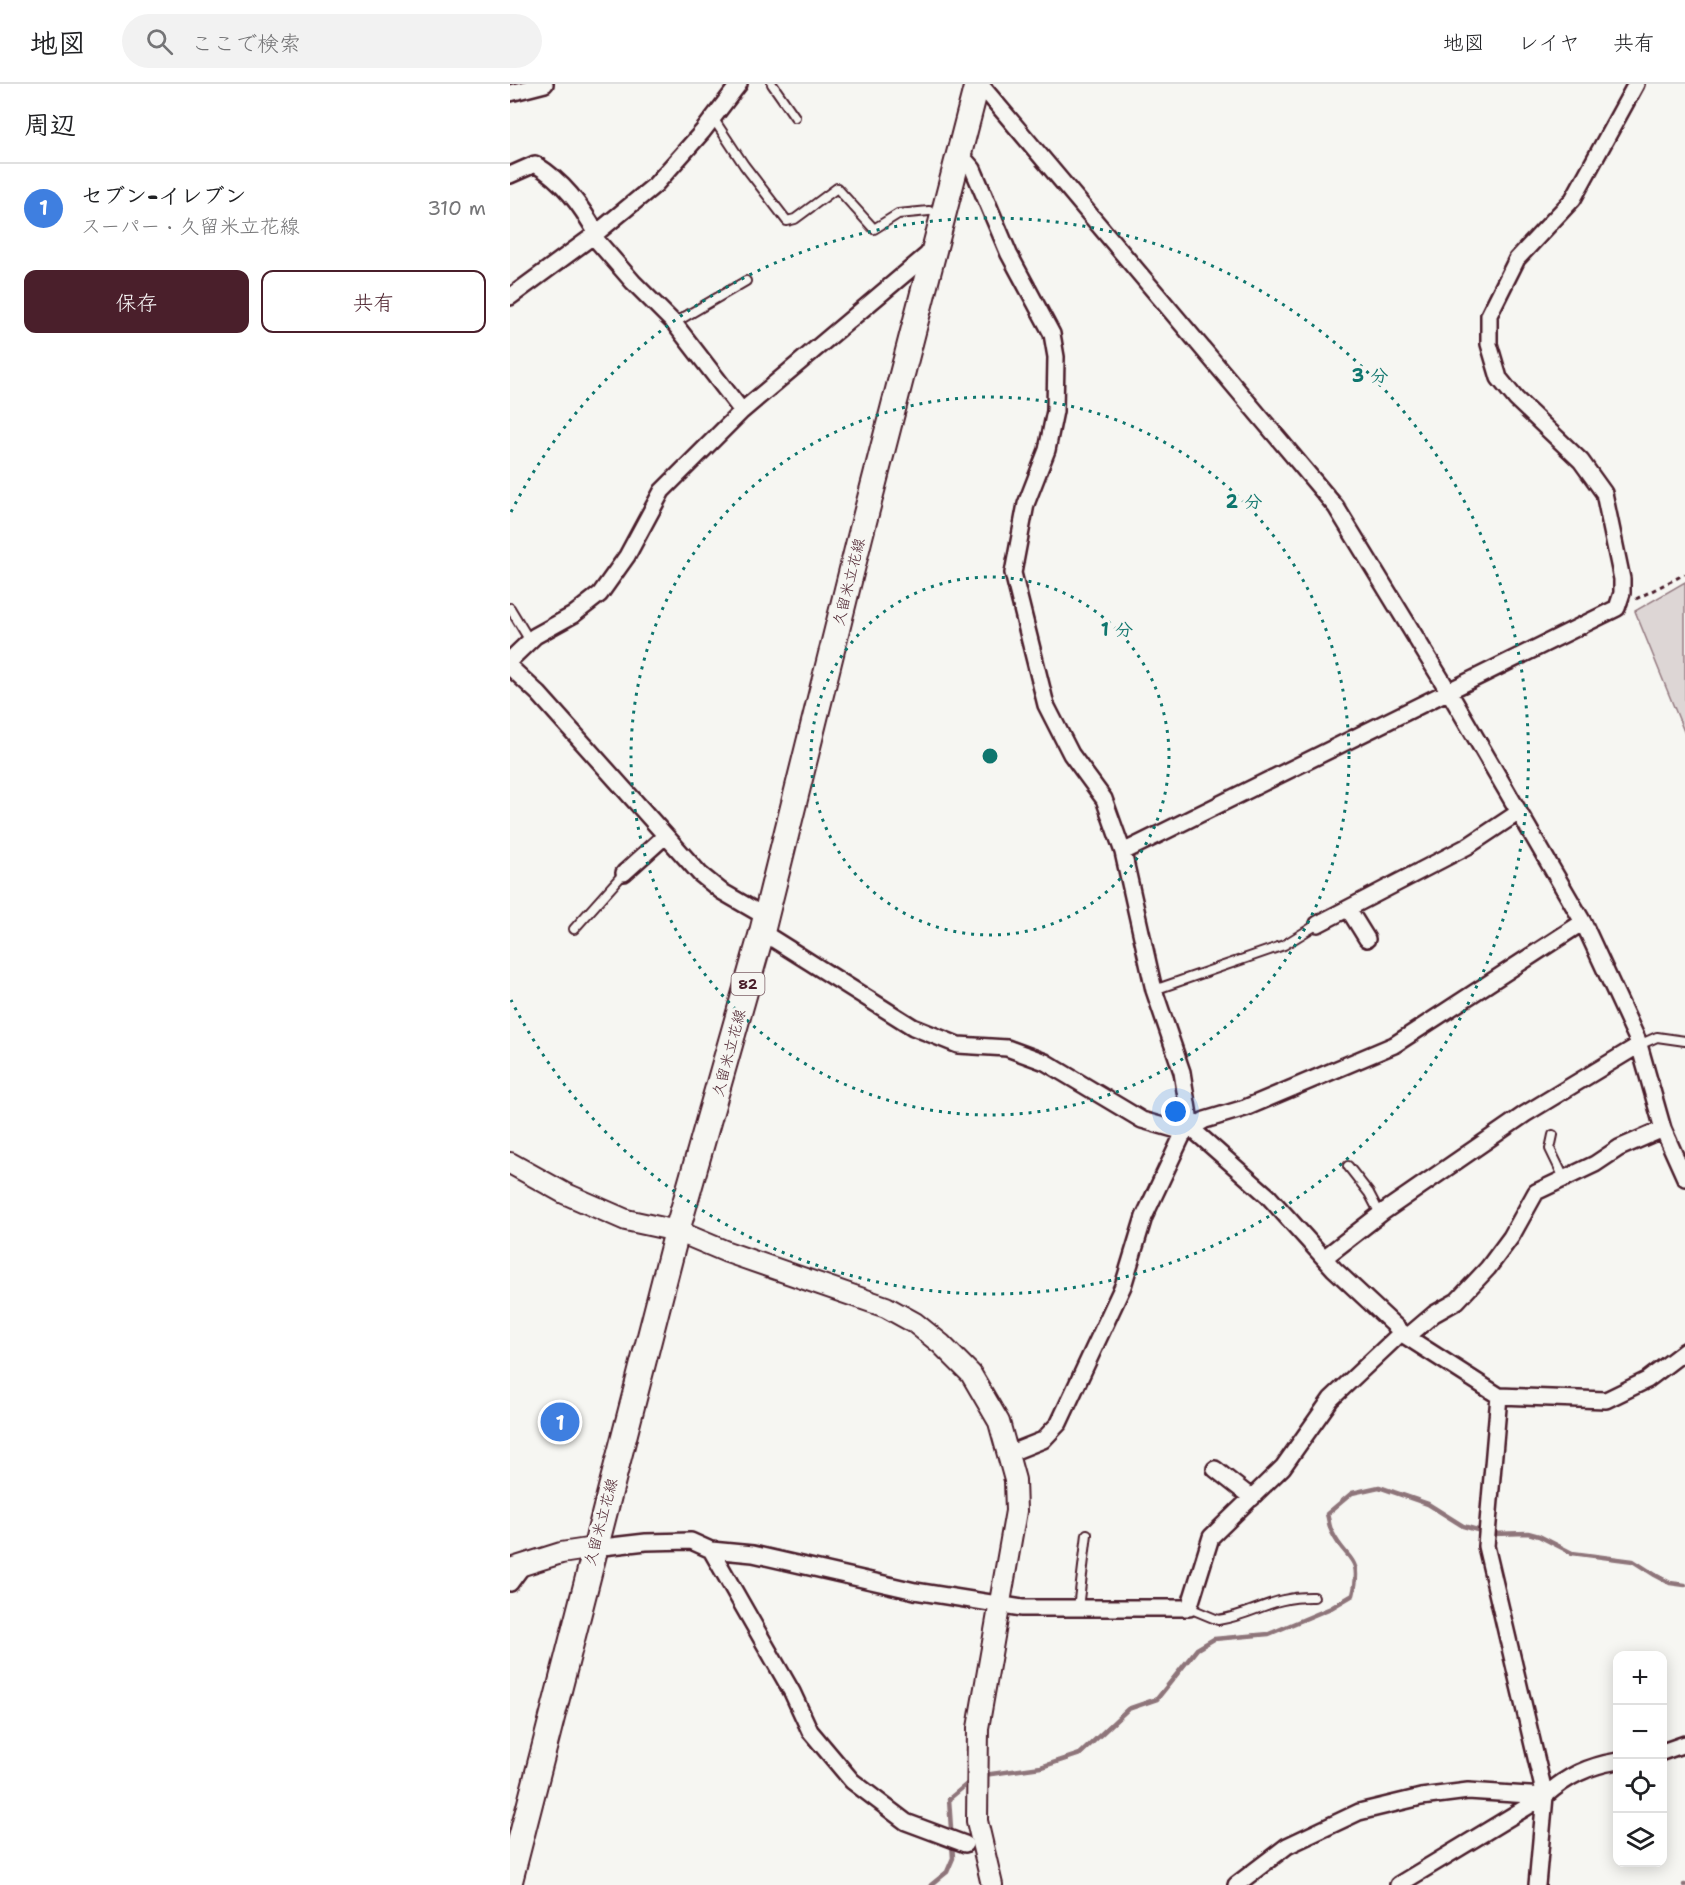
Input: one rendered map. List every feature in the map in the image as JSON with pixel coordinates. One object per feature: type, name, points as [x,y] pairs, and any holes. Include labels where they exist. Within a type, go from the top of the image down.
[{"type":"main road","name":"久留米立花線","points":[[510,1881],[677,1231],[764,924],[860,537],[959,153],[979,84]]},
{"type":"street","points":[[510,93],[545,84]]},
{"type":"street","points":[[510,297],[595,235],[655,185],[739,84]]},
{"type":"street","points":[[979,84],[1336,507],[1449,692],[1583,922],[1639,1044],[1664,1129],[1681,1158],[1685,1178]]},
{"type":"street","points":[[1123,852],[1617,608],[1622,593],[1622,579],[1604,493],[1581,461],[1516,399],[1499,378],[1489,344],[1489,315],[1517,259],[1573,199],[1636,84]]},
{"type":"street","points":[[959,153],[974,169],[1009,254],[1052,334],[1056,357],[1055,411],[1047,450],[1026,504],[1013,573],[1046,705],[1071,754],[1104,799],[1123,852],[1154,990],[1182,1072],[1187,1130],[1144,1217],[1123,1286],[1059,1423],[1043,1440],[1008,1454]]},
{"type":"street","points":[[510,175],[535,164],[546,171],[579,203],[595,235],[633,282],[674,323],[742,411]]},
{"type":"street","points":[[510,660],[530,641],[573,615],[600,594],[627,556],[662,491],[742,411],[936,247]]},
{"type":"street","points":[[510,667],[539,694],[700,874],[764,924],[913,1027],[958,1045],[1007,1048],[1045,1062],[1142,1120],[1187,1130],[1268,1196],[1324,1258],[1404,1335],[1499,1395],[1606,1400],[1647,1380],[1685,1351]]},
{"type":"street","points":[[1318,924],[1349,910],[1468,846],[1519,812]]},
{"type":"street","points":[[624,873],[665,836]]},
{"type":"street","points":[[1349,910],[1367,939]]},
{"type":"street","points":[[1187,1130],[1205,1120],[1245,1108],[1394,1045],[1583,922]]},
{"type":"street","points":[[1324,1258],[1380,1214],[1525,1114],[1639,1044]]},
{"type":"street","points":[[510,1583],[517,1567],[594,1548],[646,1542],[691,1541],[711,1550],[753,1554],[915,1592],[1000,1605],[1190,1608],[1211,1537],[1283,1467],[1331,1399],[1404,1335],[1457,1301],[1488,1268],[1511,1237],[1536,1192],[1595,1164],[1618,1148],[1664,1129]]},
{"type":"street","points":[[510,1163],[564,1193],[626,1220],[677,1231],[727,1252],[886,1307],[915,1323],[941,1344],[971,1374],[999,1422],[1015,1480],[1016,1510],[978,1728],[977,1821],[992,1885]]},
{"type":"street","points":[[1499,1395],[1486,1546],[1545,1796],[1537,1885]]},
{"type":"street","points":[[1215,1469],[1251,1498]]},
{"type":"street","points":[[711,1550],[792,1692],[810,1731],[852,1781],[906,1822],[965,1844]]},
{"type":"street","points":[[1667,1750],[1685,1744]]},
{"type":"street","points":[[1398,1885],[1545,1796],[1562,1781],[1590,1766],[1613,1762]]},
{"type":"street","points":[[1236,1885],[1287,1846],[1359,1812],[1421,1797],[1468,1791],[1545,1796]]},
{"type":"lane","points":[[772,84],[795,117]]},
{"type":"lane","points":[[713,117],[744,165],[787,221],[795,219],[837,189],[873,229],[898,214],[929,211]]},
{"type":"lane","points":[[674,323],[746,281]]},
{"type":"lane","points":[[510,608],[530,641]]},
{"type":"lane","points":[[574,929],[624,873]]},
{"type":"lane","points":[[1154,990],[1266,952],[1318,924]]},
{"type":"lane","points":[[1639,1044],[1657,1037],[1685,1041]]},
{"type":"lane","points":[[1554,1135],[1550,1149],[1563,1178]]},
{"type":"lane","points":[[1348,1166],[1369,1192],[1380,1214]]},
{"type":"lane","points":[[1078,1608],[1087,1534]]},
{"type":"lane","points":[[1190,1608],[1218,1620],[1273,1601],[1291,1597],[1314,1597]]},
{"type":"path","points":[[1617,608],[1685,574]]},
{"type":"shaded area","points":[[1685,582],[1685,734],[1635,611]]},
{"type":"waterway","points":[[984,1775],[1041,1767],[1080,1754],[1128,1709],[1157,1699],[1197,1649],[1214,1639],[1269,1634],[1331,1608],[1353,1595],[1356,1582],[1354,1565],[1352,1559],[1337,1542],[1330,1528],[1327,1514],[1352,1493],[1379,1487],[1428,1504],[1463,1526],[1492,1534],[1528,1533],[1539,1536],[1572,1553],[1633,1561],[1670,1583],[1685,1585]]},
{"type":"waterway","points":[[931,1885],[947,1872],[953,1858],[949,1799],[973,1779]]},
{"type":"place","name":"セブン-イレブン","points":[[560,1422]]}]
